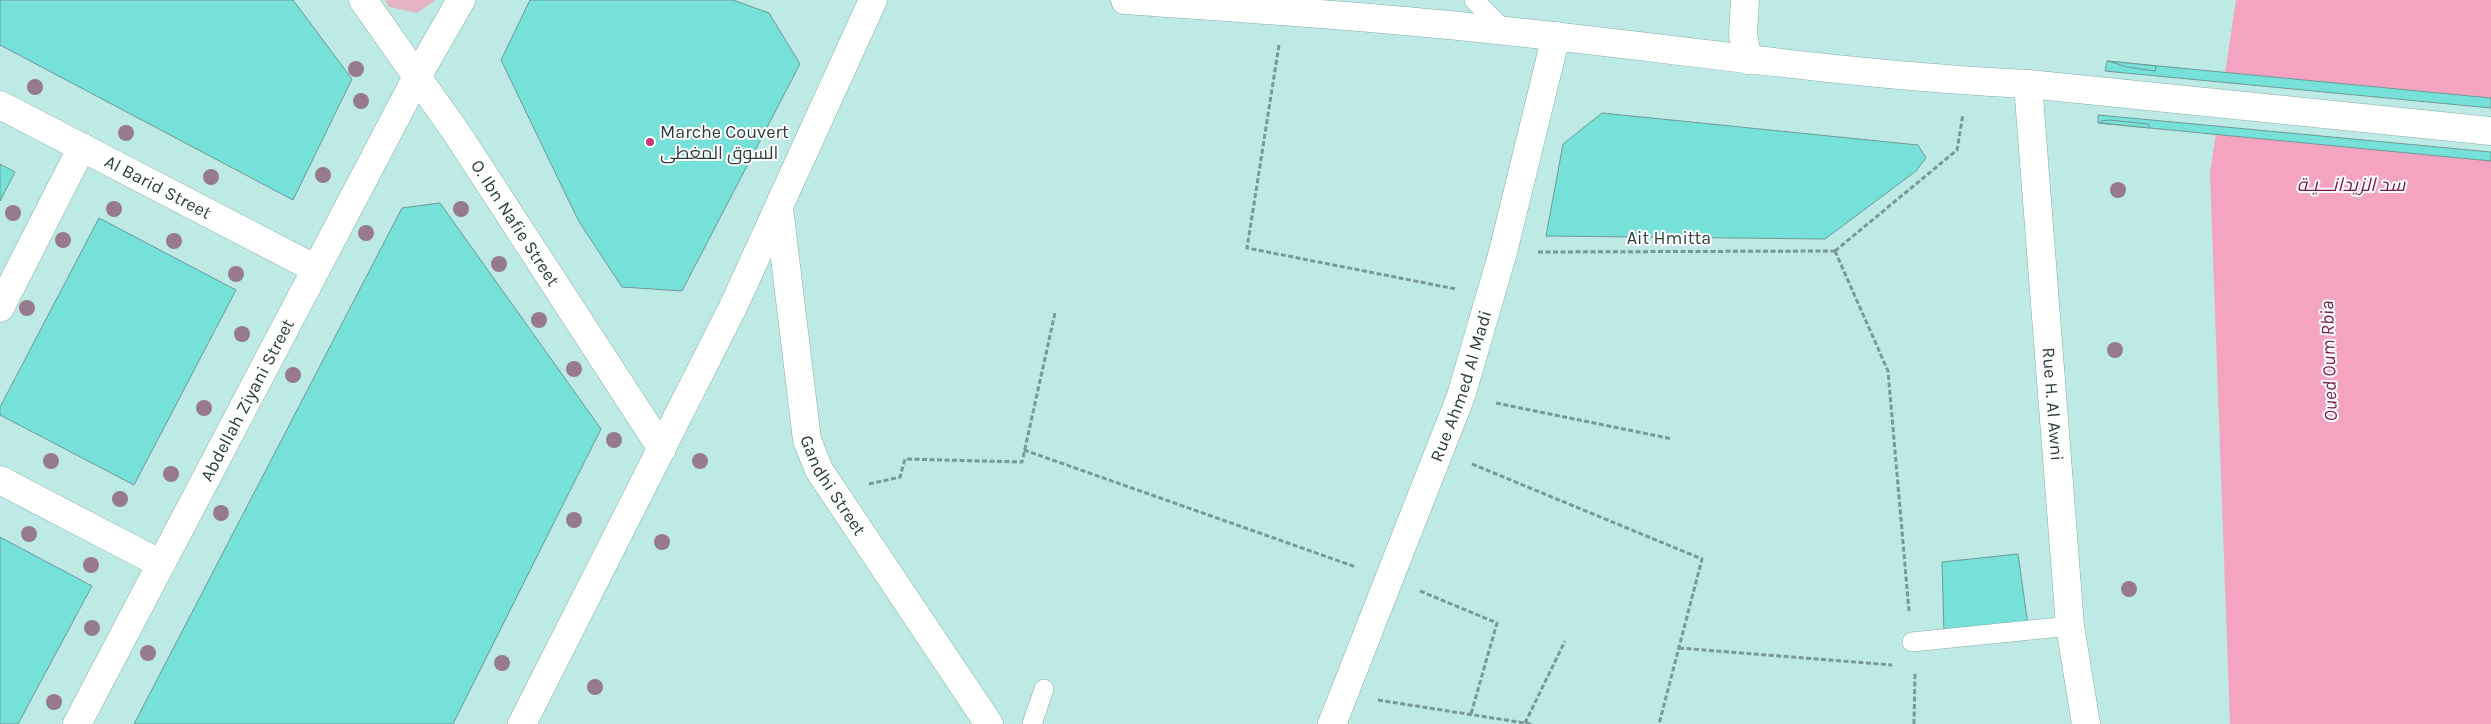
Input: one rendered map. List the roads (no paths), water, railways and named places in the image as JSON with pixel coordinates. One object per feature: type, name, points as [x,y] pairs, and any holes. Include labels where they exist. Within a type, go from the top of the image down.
[{"type":"street","name":"O. Ibn Nafie Street","points":[[363,0],[418,75],[662,449]]},
{"type":"street","name":"Abdellah Ziyani Street","points":[[77,724],[418,75],[461,0]]},
{"type":"street","points":[[522,724],[662,449],[779,208],[873,0]]},
{"type":"street","points":[[1124,0],[1249,4],[1284,12],[1504,30],[1748,60],[1968,81],[2028,84],[2491,131]]},
{"type":"street","points":[[1745,0],[1743,35],[1748,60]]},
{"type":"street","name":"Rue Ahmed Al Madi","points":[[1332,724],[1391,579],[1461,396],[1503,252],[1556,36]]},
{"type":"street","name":"Rue H. Al Awni","points":[[2028,84],[2070,626],[2086,724]]},
{"type":"street","name":"Al Barid Street","points":[[0,105],[316,269]]},
{"type":"street","points":[[0,308],[82,147]]},
{"type":"street","name":"Gandhi Street","points":[[779,208],[807,440],[818,470],[989,724]]},
{"type":"street","points":[[0,480],[161,564]]},
{"type":"lane","points":[[1474,0],[1504,30]]},
{"type":"lane","points":[[1912,642],[2070,626]]},
{"type":"lane","points":[[1032,724],[1044,689]]},
{"type":"water","name":"سد الزيدانـــيـة","points":[[2236,0],[2491,0],[2491,724],[2230,724],[2210,173]]},
{"type":"place","name":"Marche Couvert السوق المغطى","points":[[650,142]]},
{"type":"water label","name":"Oued Oum Rbia","points":[[2329,361]]}]
